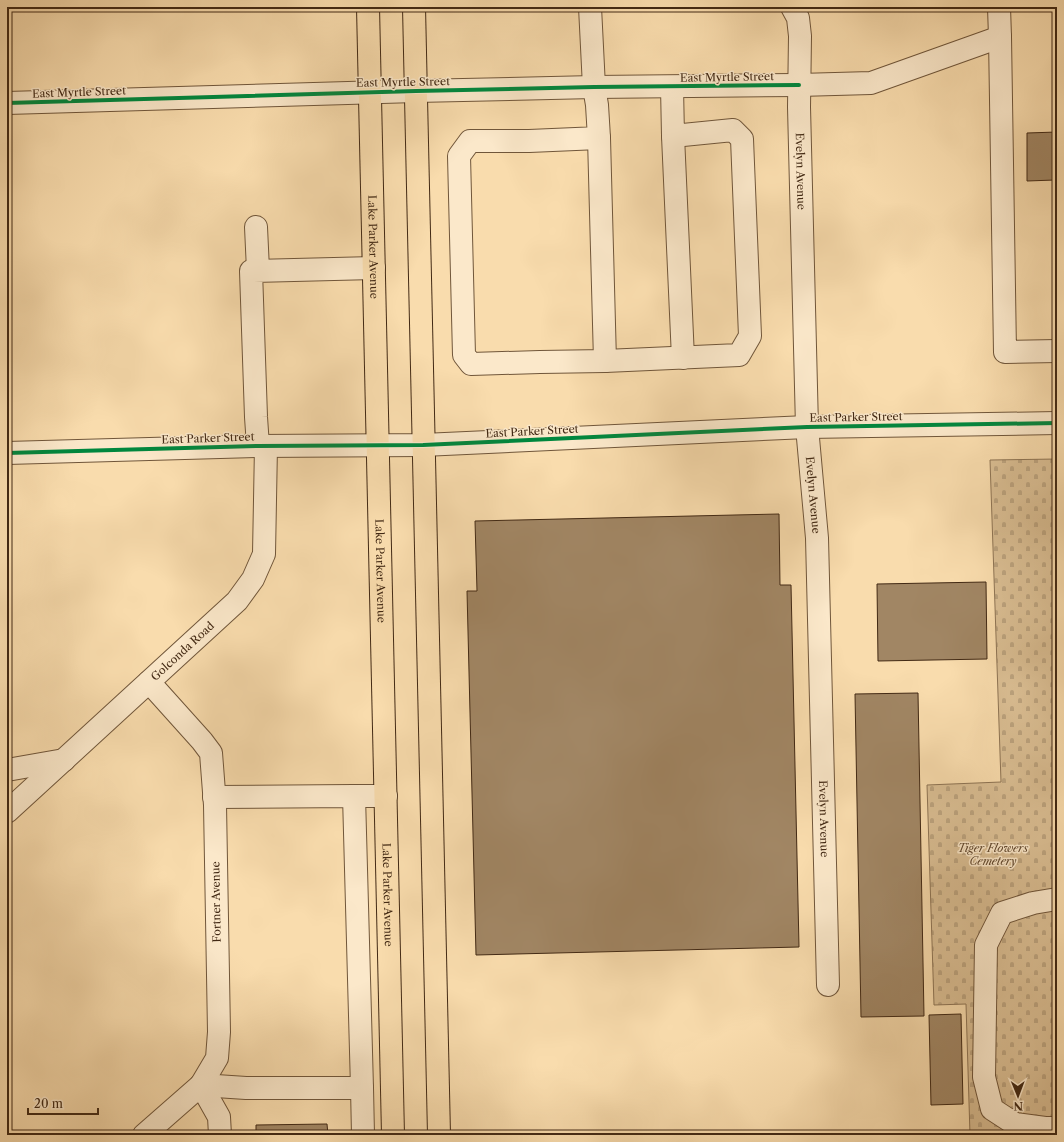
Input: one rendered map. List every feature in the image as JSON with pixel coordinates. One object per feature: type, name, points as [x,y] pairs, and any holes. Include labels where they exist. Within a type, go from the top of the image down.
[{"type":"main road","name":"Lake Parker Avenue","points":[[368,7],[393,1135]]},
{"type":"main road","points":[[414,7],[439,1135]]},
{"type":"street","points":[[590,7],[594,87],[597,105],[599,138],[605,361]]},
{"type":"street","name":"Evelyn Avenue","points":[[792,7],[798,18],[800,36],[799,85],[808,427],[817,538],[828,985]]},
{"type":"street","points":[[999,7],[1005,352],[1057,351]]},
{"type":"street","name":"East Myrtle Street","points":[[7,103],[370,92],[871,83],[1000,37]]},
{"type":"street","points":[[672,87],[683,358]]},
{"type":"street","points":[[599,138],[529,141],[470,141],[459,156],[464,355],[471,364],[605,361],[739,355],[750,336],[742,139],[733,130],[673,136]]},
{"type":"street","points":[[256,226],[258,270],[374,268]]},
{"type":"street","name":"Golconda Road","points":[[7,812],[237,601],[253,579],[264,554],[262,446],[256,417],[251,271],[258,270]]},
{"type":"street","name":"East Parker Street","points":[[7,453],[262,446],[423,446],[808,427],[1057,423]]},
{"type":"street","name":"Fortner Avenue","points":[[144,1135],[201,1085],[217,1058],[219,1032],[214,797],[211,753],[202,740],[149,682]]},
{"type":"street","points":[[7,770],[64,760]]},
{"type":"street","points":[[354,796],[363,1135]]},
{"type":"street","points":[[214,797],[386,796]]},
{"type":"street","points":[[1057,899],[1033,903],[1002,913],[986,945],[984,1077],[992,1109],[1015,1124],[1057,1128]]},
{"type":"street","points":[[201,1085],[246,1088],[362,1088]]},
{"type":"street","points":[[201,1085],[219,1117],[220,1135]]},
{"type":"green space","name":"Tiger Flowers Cemetery","points":[[1057,459],[1057,1135],[970,1135],[966,1004],[934,1005],[927,785],[1001,782],[990,460]]},
{"type":"building","points":[[1057,132],[1057,263],[1055,180],[1027,181],[1027,133]]},
{"type":"building","points":[[779,514],[780,585],[791,585],[799,947],[476,955],[467,591],[477,591],[475,521]]},
{"type":"building","points":[[986,582],[987,659],[878,661],[877,584]]},
{"type":"building","points":[[918,693],[924,1016],[861,1017],[855,694]]},
{"type":"building","points":[[961,1014],[963,1104],[931,1105],[929,1015]]},
{"type":"building","points":[[327,1124],[328,1135],[256,1135],[256,1125]]},
{"type":"cycle path","points":[[7,103],[416,91],[594,87],[799,85]]},
{"type":"cycle path","points":[[7,453],[258,446],[423,445],[807,427],[1057,423]]}]
